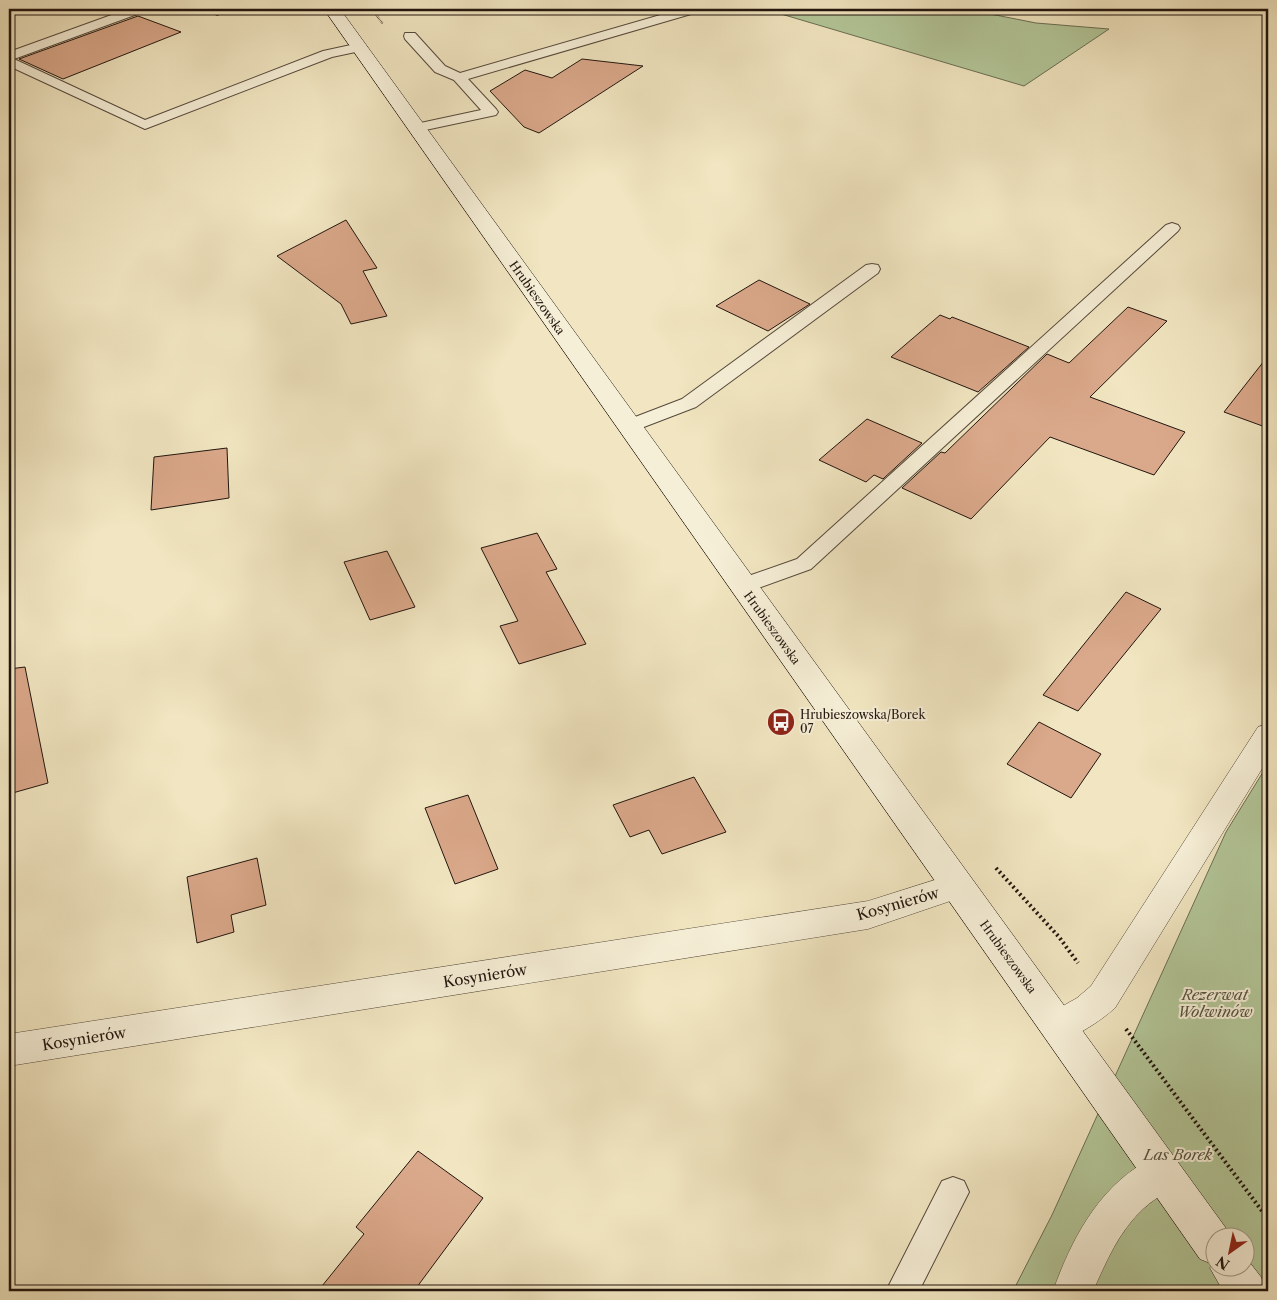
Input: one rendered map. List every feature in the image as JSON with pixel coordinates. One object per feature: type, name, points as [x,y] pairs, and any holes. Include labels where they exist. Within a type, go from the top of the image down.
[{"type":"main road","name":"Hrubieszowska","points":[[332,9],[1204,1231]]},
{"type":"main road","points":[[1058,1027],[1088,1009],[1103,997],[1268,735]]},
{"type":"main road","name":"Kosynierów","points":[[9,1050],[868,915],[957,886]]},
{"type":"main road","points":[[1073,1291],[1101,1230],[1129,1196],[1162,1172]]},
{"type":"main road","points":[[1237,1278],[1247,1291]]},
{"type":"lane","points":[[9,56],[139,9]]},
{"type":"lane","points":[[213,9],[223,9]]},
{"type":"lane","points":[[459,77],[694,9]]},
{"type":"lane","points":[[410,36],[440,69],[459,77],[491,112],[416,128]]},
{"type":"lane","points":[[9,61],[145,125],[328,54],[360,47]]},
{"type":"lane","points":[[742,586],[804,564],[1172,228]]},
{"type":"lane","points":[[629,426],[689,403],[872,269]]},
{"type":"lane","points":[[902,1291],[954,1192]]},
{"type":"path","points":[[993,865],[1059,937],[1080,966]]},
{"type":"path","points":[[1125,1028],[1268,1219]]},
{"type":"green space","points":[[774,9],[965,9],[1036,23],[1109,29],[1024,86],[771,11]]},
{"type":"green space","name":"Las Borek","points":[[1268,764],[1268,1291],[1013,1291],[1052,1215],[1226,832]]},
{"type":"building","points":[[138,16],[181,32],[63,79],[19,59]]},
{"type":"building","points":[[582,59],[643,66],[539,133],[524,127],[490,91],[525,70],[552,78]]},
{"type":"building","points":[[346,220],[377,268],[363,271],[387,316],[351,324],[341,304],[277,256]]},
{"type":"building","points":[[759,280],[810,304],[768,331],[716,306]]},
{"type":"building","points":[[1128,307],[1167,321],[1090,397],[1185,432],[1154,475],[1050,437],[971,519],[902,488],[941,452],[945,453],[1047,354],[1069,363]]},
{"type":"building","points":[[940,315],[950,319],[952,317],[1029,347],[978,392],[891,357]]},
{"type":"building","points":[[1268,356],[1268,428],[1224,412]]},
{"type":"building","points":[[867,419],[922,443],[883,479],[874,475],[866,482],[819,460]]},
{"type":"building","points":[[227,448],[229,498],[151,510],[154,457]]},
{"type":"building","points":[[537,533],[557,569],[546,572],[586,644],[519,664],[500,626],[518,621],[481,548]]},
{"type":"building","points":[[387,551],[415,607],[370,620],[344,562]]},
{"type":"building","points":[[1126,592],[1161,609],[1078,711],[1043,695]]},
{"type":"building","points":[[25,667],[48,783],[9,794],[9,669]]},
{"type":"building","points":[[1039,722],[1101,754],[1071,798],[1007,764]]},
{"type":"building","points":[[694,777],[726,832],[662,854],[649,830],[630,837],[613,805]]},
{"type":"building","points":[[468,795],[498,869],[455,884],[425,808]]},
{"type":"building","points":[[257,858],[266,905],[231,915],[234,932],[197,943],[187,877]]},
{"type":"building","points":[[418,1151],[483,1198],[414,1291],[318,1291],[364,1234],[356,1227]]},
{"type":"place","name":"Hrubieszowska/Borek 07","points":[[781,722]]},
{"type":"park label","name":"Rezerwat Wolwinów","points":[[1215,1004]]}]
